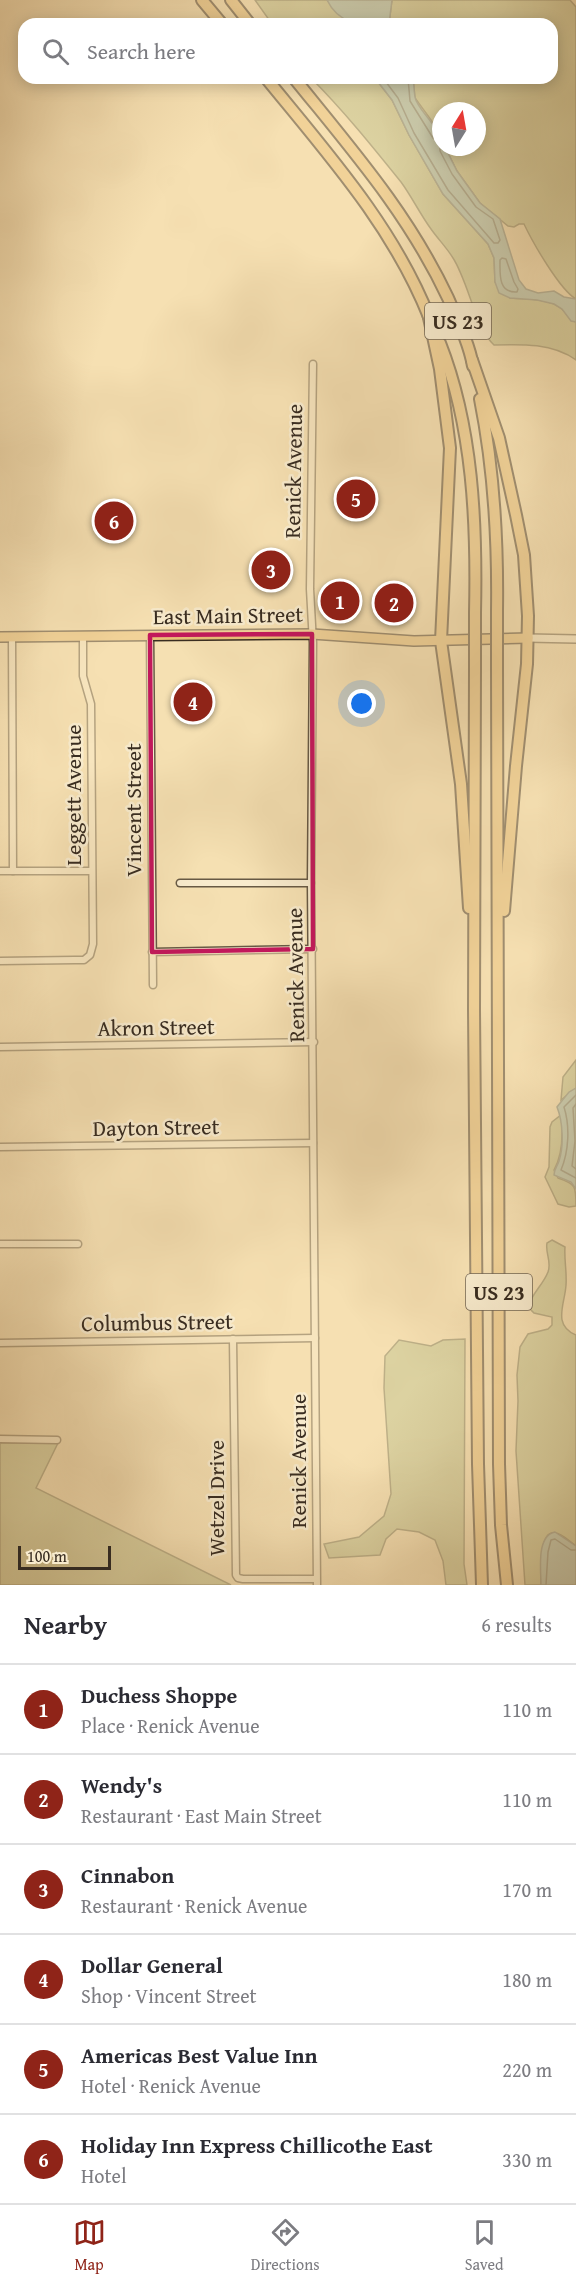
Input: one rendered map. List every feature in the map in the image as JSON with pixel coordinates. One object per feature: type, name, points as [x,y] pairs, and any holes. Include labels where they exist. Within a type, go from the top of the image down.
[{"type":"highway","points":[[202,0],[217,18]]},
{"type":"highway","points":[[231,0],[245,18]]},
{"type":"highway","name":"US 23","points":[[271,84],[362,198],[399,253],[428,313],[450,368],[464,430],[472,488],[476,556],[474,1010],[478,1520],[482,1585]]},
{"type":"highway","name":"US 23","points":[[299,84],[382,186],[418,239],[455,313],[472,360],[485,422],[494,489],[498,556],[499,1464],[501,1525],[507,1585]]},
{"type":"highway","points":[[428,313],[440,369],[450,448],[441,641],[461,784],[474,1010]]},
{"type":"highway","points":[[472,360],[499,438],[516,514],[524,555],[528,638],[506,872],[498,998]]},
{"type":"main road","name":"East Main Street","points":[[0,637],[312,634],[441,641],[528,638]]},
{"type":"street","name":"Renick Avenue","points":[[313,364],[310,578],[317,1582]]},
{"type":"street","name":"Vincent Street","points":[[150,635],[153,985]]},
{"type":"street","name":"Leggett Avenue","points":[[0,961],[84,960],[90,955],[93,944],[90,698],[83,676],[83,636]]},
{"type":"street","points":[[12,637],[13,871]]},
{"type":"street","points":[[528,638],[576,639]]},
{"type":"street","points":[[0,871],[91,871]]},
{"type":"street","points":[[180,883],[312,883]]},
{"type":"street","points":[[152,952],[313,949]]},
{"type":"street","name":"Akron Street","points":[[0,1047],[314,1042]]},
{"type":"street","name":"Dayton Street","points":[[0,1147],[313,1143]]},
{"type":"street","points":[[0,1245],[78,1244]]},
{"type":"street","name":"Columbus Street","points":[[0,1343],[315,1338]]},
{"type":"street","name":"Wetzel Drive","points":[[233,1339],[235,1563],[238,1578],[317,1582]]},
{"type":"street","points":[[0,1439],[57,1440]]},
{"type":"street","points":[[235,1585],[238,1578]]},
{"type":"highlighted area","points":[[312,634],[313,949],[152,952],[150,635]]},
{"type":"green space","points":[[255,0],[327,0],[346,18],[268,18]]},
{"type":"green space","points":[[392,0],[570,0],[576,7],[576,299],[555,276],[524,224],[508,226],[480,203],[457,171],[450,156],[486,156],[486,102],[432,102],[432,122],[415,98],[414,84],[558,84],[558,18],[390,18]]},
{"type":"green space","points":[[317,84],[380,84],[392,100],[443,194],[488,244],[494,258],[495,282],[510,298],[538,300],[557,305],[576,322],[576,360],[567,354],[547,348],[526,345],[494,345],[482,328],[453,258],[405,188]]},
{"type":"green space","points":[[576,1060],[576,1088],[561,1100],[563,1077]]},
{"type":"green space","points":[[561,1115],[562,1143],[554,1170],[558,1178],[574,1187],[576,1206],[569,1207],[558,1204],[545,1177],[549,1167],[550,1127],[552,1122]]},
{"type":"green space","points":[[552,1240],[565,1247],[566,1280],[562,1320],[564,1326],[576,1335],[576,1546],[560,1534],[550,1534],[543,1545],[541,1585],[525,1585],[516,1451],[517,1375],[520,1347],[528,1334],[548,1329],[552,1325],[552,1317],[534,1313],[528,1307],[548,1272],[547,1243]]},
{"type":"green space","points":[[465,1339],[464,1564],[467,1585],[446,1585],[443,1561],[435,1540],[419,1532],[397,1529],[386,1539],[380,1555],[329,1558],[324,1544],[359,1537],[384,1516],[391,1494],[384,1388],[385,1356],[399,1340],[431,1346],[443,1340]]},
{"type":"green space","points":[[0,1443],[58,1443],[36,1488],[231,1585],[0,1585]]},
{"type":"water","points":[[327,0],[392,0],[390,18],[344,18],[332,9]]},
{"type":"water","points":[[380,84],[414,84],[417,103],[432,123],[432,156],[450,156],[457,171],[480,203],[500,219],[519,280],[526,289],[538,293],[554,291],[564,297],[576,299],[576,322],[571,321],[562,309],[554,304],[510,298],[499,293],[495,282],[494,258],[488,244],[443,194],[392,100]]},
{"type":"water","points":[[576,1088],[576,1189],[571,1182],[554,1175],[554,1171],[561,1155],[562,1141],[561,1120],[557,1107],[569,1092]]},
{"type":"water","points":[[555,1532],[576,1546],[576,1585],[541,1585],[542,1547],[549,1535]]},
{"type":"place","name":"Americas Best Value Inn","points":[[356,499]]},
{"type":"place","name":"Holiday Inn Express Chillicothe East","points":[[114,521]]},
{"type":"place","name":"Cinnabon","points":[[271,570]]},
{"type":"place","name":"Duchess Shoppe","points":[[340,601]]},
{"type":"place","name":"Wendy's","points":[[394,603]]},
{"type":"place","name":"Dollar General","points":[[193,702]]}]
